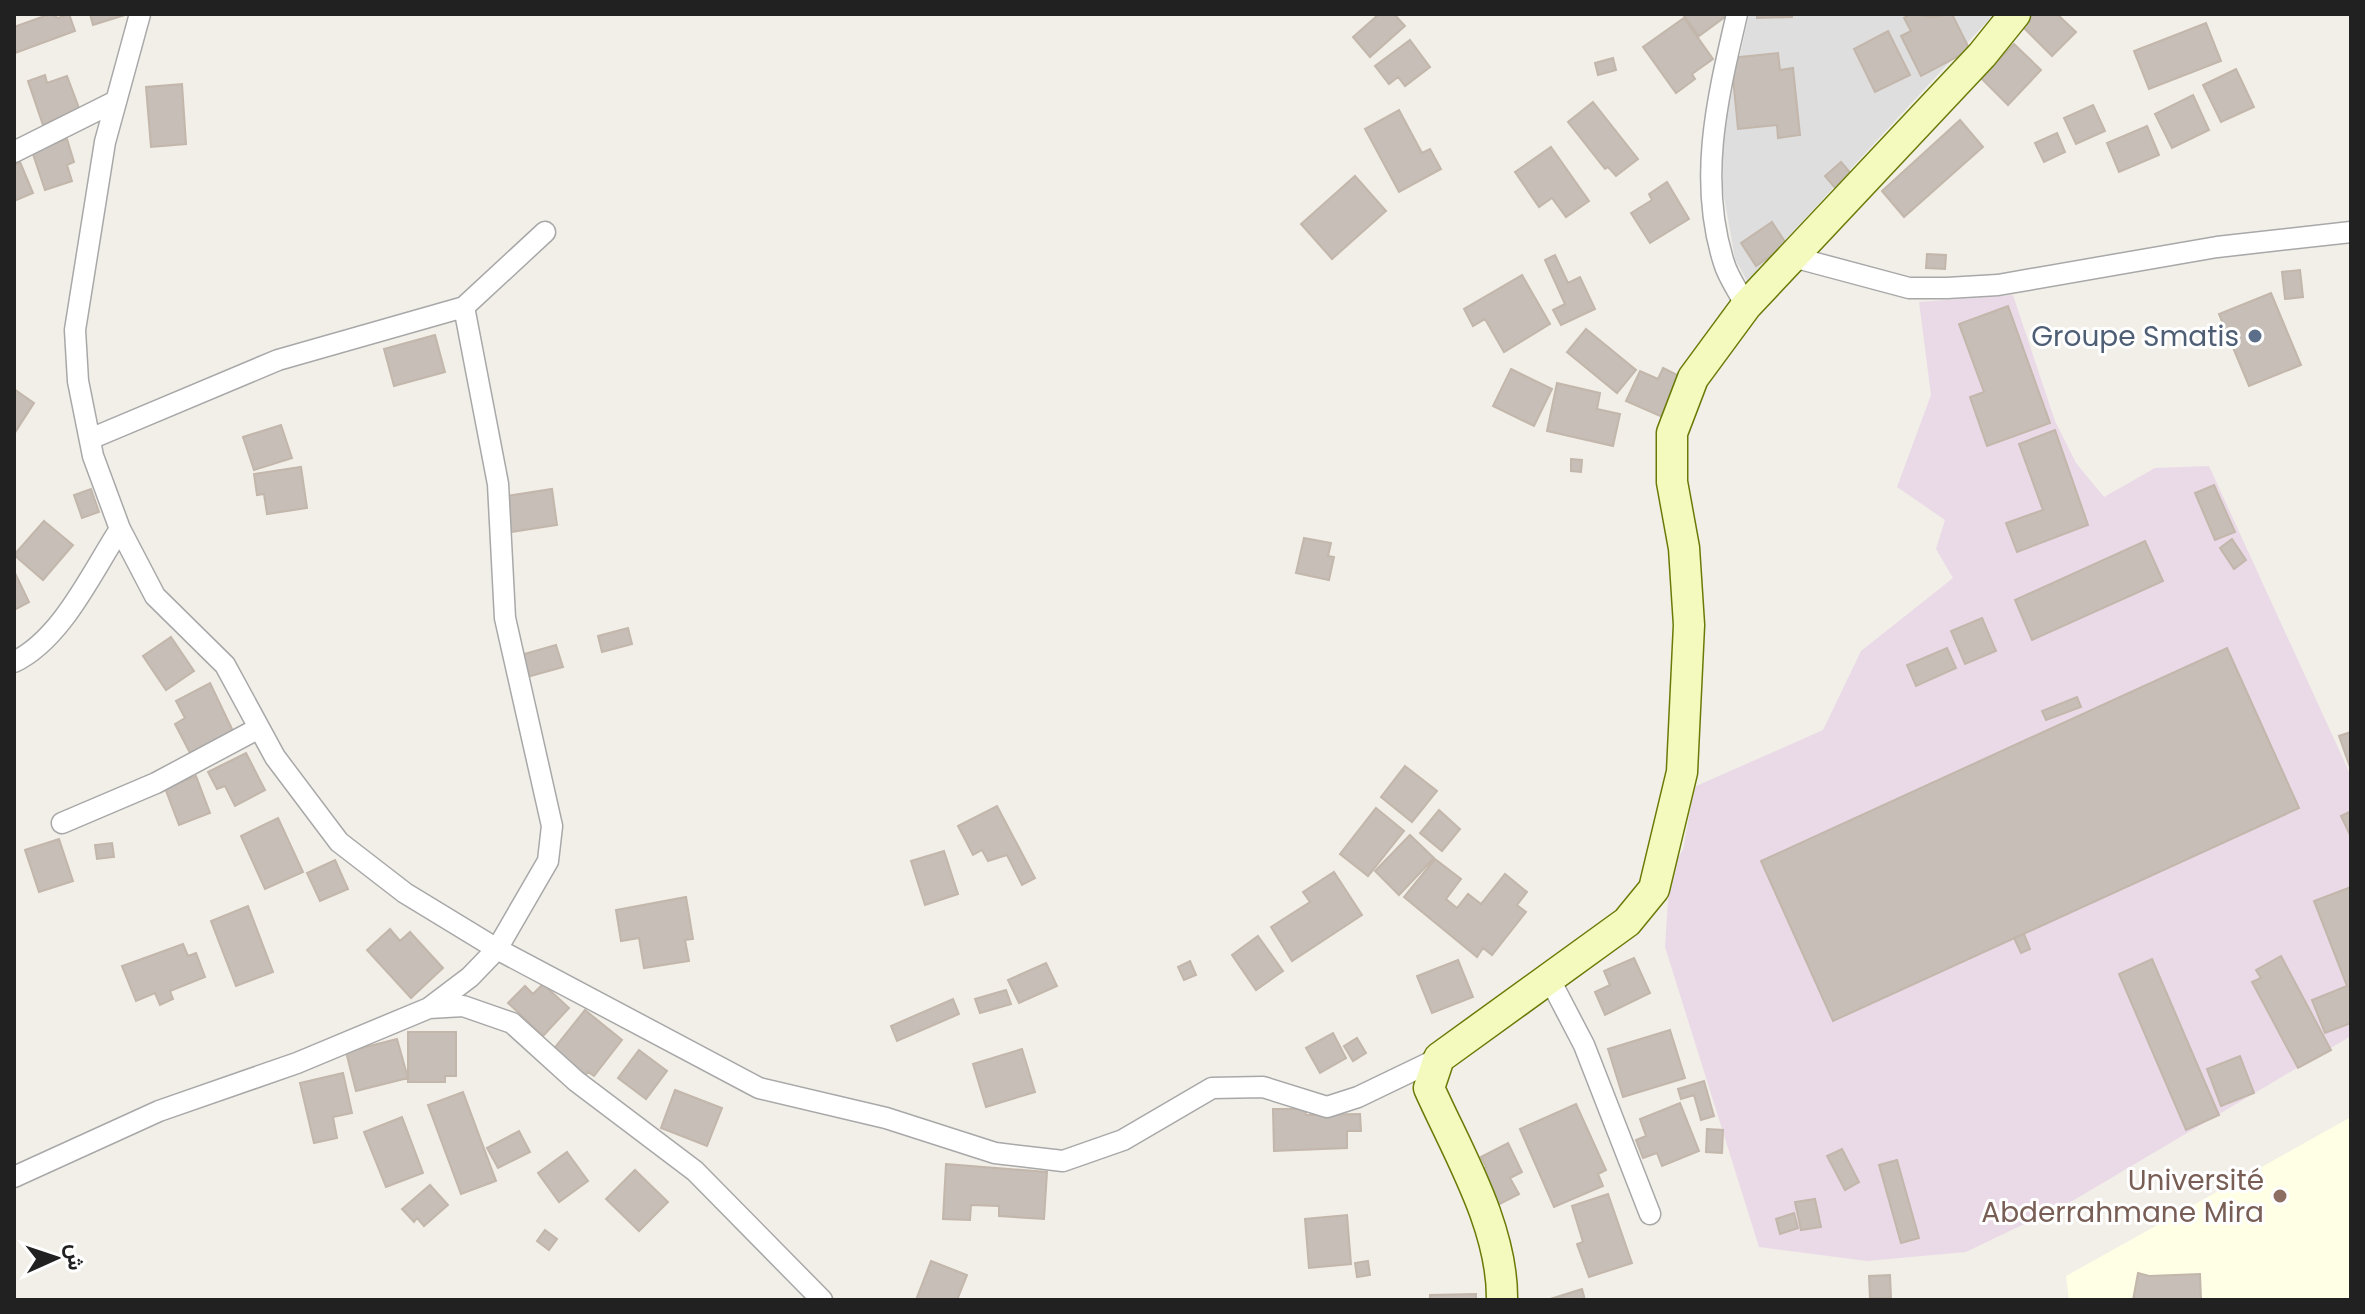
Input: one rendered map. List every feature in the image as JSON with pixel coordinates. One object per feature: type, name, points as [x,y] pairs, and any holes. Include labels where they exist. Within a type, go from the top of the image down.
[{"type":"street","points":[[140,14],[103,156],[75,330],[78,381],[90,439],[120,529],[155,596],[225,665],[275,757],[339,842],[405,893],[497,949],[759,1088],[886,1118],[995,1153],[1063,1161],[1123,1140],[1212,1088],[1263,1087],[1327,1107],[1358,1097],[1439,1058],[1627,922],[1654,889],[1682,772],[1689,625],[1684,548],[1672,482],[1672,433],[1693,378],[1746,306],[1982,55],[2015,14]]},
{"type":"street","points":[[1737,14],[1711,132],[1711,192],[1724,263],[1746,306]]},
{"type":"street","points":[[14,152],[116,101]]},
{"type":"street","points":[[90,439],[278,360],[464,307],[545,232]]},
{"type":"street","points":[[1793,257],[1909,288],[1947,288],[1998,285],[2217,247],[2351,232]]},
{"type":"street","points":[[14,1177],[159,1111],[297,1063],[429,1008],[470,977],[497,949],[548,861],[552,826],[505,618],[498,484],[464,307]]},
{"type":"street","points":[[14,662],[29,655],[59,622],[120,529]]},
{"type":"street","points":[[62,823],[156,783],[259,728]]},
{"type":"street","points":[[1549,978],[1584,1045],[1650,1214]]},
{"type":"street","points":[[429,1008],[463,1006],[512,1023],[576,1081],[695,1171],[822,1300]]},
{"type":"street","points":[[1439,1058],[1429,1088],[1488,1222],[1502,1279],[1502,1300]]},
{"type":"shaded area","points":[[1749,14],[1994,14],[1747,281],[1735,259],[1723,191],[1723,133]]},
{"type":"shaded area","points":[[2013,295],[2055,421],[2076,463],[2104,497],[2155,468],[2209,466],[2351,776],[2351,1036],[2074,1200],[1966,1252],[1867,1261],[1759,1247],[1665,947],[1670,870],[1683,850],[1694,787],[1823,730],[1861,651],[1953,578],[1936,549],[1945,520],[1897,487],[1931,395],[1919,302]]},
{"type":"shaded area","name":"Université Abderrahmane Mira","points":[[2351,1117],[2351,1300],[2069,1300],[2066,1276]]},
{"type":"building","points":[[50,14],[58,18],[69,14],[75,31],[15,53],[14,27]]},
{"type":"building","points":[[90,14],[128,14],[93,25]]},
{"type":"building","points":[[1379,14],[1394,14],[1405,26],[1370,57],[1353,37]]},
{"type":"building","points":[[1729,14],[1699,36],[1684,16]]},
{"type":"building","points":[[1757,14],[1792,14],[1792,17],[1757,18]]},
{"type":"building","points":[[1911,14],[1933,17],[1952,14],[1970,50],[1921,76],[1901,36],[1911,31],[1904,18]]},
{"type":"building","points":[[2032,14],[2057,14],[2076,32],[2052,56],[2021,25]]},
{"type":"building","points":[[1684,18],[1713,59],[1692,74],[1695,79],[1676,93],[1643,47]]},
{"type":"building","points":[[2206,23],[2221,61],[2149,89],[2134,51]]},
{"type":"building","points":[[1888,31],[1910,75],[1875,92],[1854,49]]},
{"type":"building","points":[[1410,40],[1430,67],[1405,86],[1398,77],[1389,84],[1375,66]]},
{"type":"building","points":[[2014,44],[2041,70],[2008,105],[1981,78]]},
{"type":"building","points":[[1778,53],[1780,70],[1793,68],[1800,135],[1778,138],[1777,125],[1738,129],[1731,58]]},
{"type":"building","points":[[1613,58],[1616,70],[1598,75],[1595,63]]},
{"type":"building","points":[[2236,69],[2254,107],[2221,122],[2203,85]]},
{"type":"building","points":[[45,75],[47,83],[67,76],[79,108],[43,125],[28,81]]},
{"type":"building","points":[[182,84],[186,144],[151,147],[146,87]]},
{"type":"building","points":[[2193,95],[2209,130],[2172,148],[2155,114]]},
{"type":"building","points":[[1593,102],[1638,159],[1616,176],[1608,167],[1605,169],[1568,122]]},
{"type":"building","points":[[2093,105],[2105,131],[2076,144],[2064,118]]},
{"type":"building","points":[[1399,110],[1422,153],[1430,149],[1441,169],[1399,192],[1365,129]]},
{"type":"building","points":[[1960,120],[1983,147],[1904,217],[1882,191]]},
{"type":"building","points":[[2147,126],[2159,155],[2119,172],[2107,143]]},
{"type":"building","points":[[2057,133],[2065,152],[2044,162],[2035,143]]},
{"type":"building","points":[[67,139],[74,162],[67,165],[72,181],[45,190],[32,151]]},
{"type":"building","points":[[1551,147],[1589,201],[1566,217],[1552,198],[1539,207],[1515,172]]},
{"type":"building","points":[[20,162],[33,193],[14,201],[14,165]]},
{"type":"building","points":[[1841,162],[1853,176],[1837,190],[1825,176]]},
{"type":"building","points":[[1355,176],[1386,211],[1332,259],[1301,224]]},
{"type":"building","points":[[1667,182],[1689,219],[1650,243],[1631,213],[1652,200],[1649,194]]},
{"type":"building","points":[[1772,222],[1787,245],[1756,266],[1741,243]]},
{"type":"building","points":[[1927,254],[1946,255],[1945,269],[1926,268]]},
{"type":"building","points":[[1555,255],[1568,283],[1580,277],[1595,309],[1561,325],[1553,310],[1565,304],[1545,260]]},
{"type":"building","points":[[2300,270],[2303,297],[2285,299],[2282,272]]},
{"type":"building","points":[[1522,275],[1550,324],[1504,352],[1485,319],[1473,326],[1464,309]]},
{"type":"building","points":[[2271,293],[2301,365],[2249,386],[2219,314]]},
{"type":"building","points":[[2008,306],[2050,423],[1987,446],[1970,397],[1984,392],[1959,324]]},
{"type":"building","points":[[1586,329],[1636,370],[1617,393],[1567,352]]},
{"type":"building","points":[[435,335],[445,372],[394,386],[384,349]]},
{"type":"building","points":[[1663,368],[1685,379],[1667,419],[1626,401],[1640,371],[1658,379]]},
{"type":"building","points":[[1511,369],[1552,389],[1534,426],[1493,406]]},
{"type":"building","points":[[1557,383],[1600,393],[1597,409],[1620,414],[1613,446],[1547,431]]},
{"type":"building","points":[[14,389],[34,403],[14,434]]},
{"type":"building","points":[[281,425],[292,458],[254,470],[243,437]]},
{"type":"building","points":[[2055,430],[2088,525],[2017,552],[2006,523],[2043,510],[2019,444]]},
{"type":"building","points":[[1571,459],[1582,460],[1581,472],[1571,471]]},
{"type":"building","points":[[301,467],[307,508],[267,514],[264,494],[257,495],[254,474]]},
{"type":"building","points":[[2214,485],[2235,532],[2215,540],[2195,493]]},
{"type":"building","points":[[91,489],[99,512],[82,518],[74,495]]},
{"type":"building","points":[[552,489],[557,525],[511,532],[506,496]]},
{"type":"building","points":[[44,521],[73,545],[43,580],[14,555]]},
{"type":"building","points":[[1304,538],[1331,543],[1328,556],[1334,557],[1329,580],[1296,573]]},
{"type":"building","points":[[2232,539],[2246,560],[2234,569],[2220,548]]},
{"type":"building","points":[[2145,541],[2163,581],[2032,640],[2015,600]]},
{"type":"building","points":[[14,571],[29,602],[14,610]]},
{"type":"building","points":[[1982,618],[1996,651],[1965,664],[1951,631]]},
{"type":"building","points":[[628,628],[632,644],[602,652],[598,636]]},
{"type":"building","points":[[171,637],[194,671],[166,690],[143,656]]},
{"type":"building","points":[[556,645],[563,667],[527,677],[521,655]]},
{"type":"building","points":[[1947,648],[1956,668],[1916,686],[1907,665]]},
{"type":"building","points":[[2227,648],[2299,808],[1833,1021],[1761,861]]},
{"type":"building","points":[[210,683],[233,731],[190,753],[175,724],[185,718],[176,701]]},
{"type":"building","points":[[2077,697],[2081,707],[2046,720],[2042,711]]},
{"type":"building","points":[[2351,732],[2351,770],[2339,736]]},
{"type":"building","points":[[246,753],[265,790],[235,806],[225,786],[217,789],[208,772]]},
{"type":"building","points":[[1405,766],[1437,791],[1412,822],[1381,797]]},
{"type":"building","points":[[196,776],[210,813],[179,825],[165,788]]},
{"type":"building","points":[[997,806],[1035,878],[1022,885],[1007,855],[988,861],[982,850],[973,855],[958,826]]},
{"type":"building","points":[[1376,808],[1404,831],[1368,876],[1340,854]]},
{"type":"building","points":[[1439,810],[1460,829],[1442,851],[1420,833]]},
{"type":"building","points":[[2351,811],[2351,837],[2341,816]]},
{"type":"building","points":[[278,818],[303,872],[265,889],[241,836]]},
{"type":"building","points":[[1410,835],[1434,858],[1399,895],[1375,871]]},
{"type":"building","points":[[59,839],[73,881],[39,892],[25,850]]},
{"type":"building","points":[[112,843],[114,857],[97,859],[95,845]]},
{"type":"building","points":[[944,851],[958,894],[925,905],[911,861]]},
{"type":"building","points":[[1435,859],[1461,879],[1446,899],[1457,908],[1468,894],[1481,904],[1505,874],[1527,892],[1517,905],[1526,912],[1492,955],[1483,948],[1477,957],[1404,897]]},
{"type":"building","points":[[335,860],[348,889],[320,901],[307,873]]},
{"type":"building","points":[[1334,872],[1362,915],[1292,961],[1271,927],[1310,902],[1303,892]]},
{"type":"building","points":[[2351,887],[2351,1023],[2325,1033],[2312,1000],[2347,986],[2314,901]]},
{"type":"building","points":[[686,897],[693,939],[685,940],[689,961],[644,968],[639,938],[621,941],[616,910]]},
{"type":"building","points":[[248,906],[273,972],[236,986],[211,921]]},
{"type":"building","points":[[390,929],[400,941],[410,932],[443,968],[411,998],[367,950]]},
{"type":"building","points":[[2024,934],[2030,949],[2021,953],[2014,938]]},
{"type":"building","points":[[1258,936],[1283,971],[1256,990],[1232,955]]},
{"type":"building","points":[[183,944],[188,956],[196,953],[205,977],[170,991],[173,999],[160,1005],[155,993],[136,1001],[122,966]]},
{"type":"building","points":[[2281,956],[2331,1050],[2298,1068],[2252,982],[2261,978],[2256,970]]},
{"type":"building","points":[[1634,958],[1650,993],[1605,1015],[1595,992],[1610,985],[1604,971]]},
{"type":"building","points":[[2152,959],[2219,1115],[2186,1130],[2119,974]]},
{"type":"building","points":[[1458,960],[1473,997],[1432,1013],[1417,976]]},
{"type":"building","points":[[1190,961],[1196,975],[1184,980],[1178,967]]},
{"type":"building","points":[[1046,963],[1057,986],[1019,1003],[1008,980]]},
{"type":"building","points":[[543,984],[569,1008],[543,1036],[508,1003],[525,986],[533,994]]},
{"type":"building","points":[[1006,990],[1011,1004],[980,1013],[975,999]]},
{"type":"building","points":[[953,999],[959,1014],[897,1041],[891,1026]]},
{"type":"building","points":[[585,1010],[622,1040],[594,1076],[588,1072],[584,1077],[552,1051]]},
{"type":"building","points":[[1670,1030],[1685,1078],[1623,1097],[1608,1049]]},
{"type":"building","points":[[408,1032],[456,1032],[456,1076],[445,1076],[445,1082],[408,1082]]},
{"type":"building","points":[[1333,1033],[1346,1058],[1320,1073],[1306,1048]]},
{"type":"building","points":[[1357,1038],[1366,1053],[1353,1061],[1344,1046]]},
{"type":"building","points":[[397,1039],[408,1078],[356,1091],[346,1052]]},
{"type":"building","points":[[1022,1049],[1035,1092],[986,1107],[973,1064]]},
{"type":"building","points":[[639,1050],[667,1071],[646,1099],[618,1078]]},
{"type":"building","points":[[2240,1056],[2254,1093],[2221,1106],[2207,1069]]},
{"type":"building","points":[[343,1073],[352,1113],[333,1117],[337,1138],[314,1143],[300,1083]]},
{"type":"building","points":[[1704,1081],[1714,1116],[1701,1120],[1694,1095],[1681,1099],[1678,1089]]},
{"type":"building","points":[[675,1090],[722,1108],[707,1146],[661,1128]]},
{"type":"building","points":[[463,1092],[496,1181],[461,1194],[428,1105]]},
{"type":"building","points":[[1680,1103],[1699,1151],[1662,1166],[1657,1153],[1643,1158],[1636,1140],[1646,1136],[1640,1119]]},
{"type":"building","points":[[1576,1104],[1606,1170],[1598,1174],[1603,1186],[1554,1207],[1520,1129]]},
{"type":"building","points":[[1273,1109],[1305,1109],[1306,1115],[1360,1114],[1361,1131],[1347,1131],[1347,1148],[1274,1151]]},
{"type":"building","points":[[402,1117],[423,1173],[386,1187],[364,1132]]},
{"type":"building","points":[[1707,1129],[1723,1130],[1722,1153],[1706,1152]]},
{"type":"building","points":[[519,1131],[530,1152],[498,1168],[487,1148]]},
{"type":"building","points":[[1508,1143],[1522,1172],[1510,1178],[1519,1194],[1494,1207],[1477,1172],[1486,1167],[1481,1157]]},
{"type":"building","points":[[1842,1149],[1859,1182],[1845,1190],[1827,1156]]},
{"type":"building","points":[[567,1152],[588,1181],[559,1202],[538,1173]]},
{"type":"building","points":[[1897,1160],[1919,1238],[1901,1243],[1879,1165]]},
{"type":"building","points":[[946,1164],[1047,1172],[1044,1219],[999,1216],[999,1206],[971,1205],[970,1220],[943,1219]]},
{"type":"building","points":[[635,1170],[668,1202],[639,1231],[606,1199]]},
{"type":"building","points":[[430,1185],[448,1205],[424,1226],[417,1218],[414,1222],[402,1209]]},
{"type":"building","points":[[1608,1194],[1632,1263],[1589,1277],[1577,1244],[1583,1242],[1572,1206]]},
{"type":"building","points":[[1815,1199],[1821,1227],[1801,1230],[1795,1202]]},
{"type":"building","points":[[1794,1213],[1798,1228],[1780,1234],[1776,1219]]},
{"type":"building","points":[[1347,1215],[1351,1264],[1309,1268],[1305,1219]]},
{"type":"building","points":[[545,1230],[557,1239],[549,1250],[537,1241]]},
{"type":"building","points":[[931,1261],[967,1275],[957,1300],[916,1300]]},
{"type":"building","points":[[1368,1261],[1370,1275],[1357,1277],[1355,1263]]},
{"type":"building","points":[[2138,1273],[2149,1276],[2200,1274],[2201,1300],[2133,1300]]},
{"type":"building","points":[[1890,1275],[1891,1298],[1870,1298],[1869,1276]]},
{"type":"building","points":[[1582,1289],[1585,1300],[1547,1300]]},
{"type":"building","points":[[1476,1294],[1476,1300],[1430,1300],[1430,1295]]},
{"type":"place","name":"Groupe Smatis","points":[[2255,336]]},
{"type":"place","name":"Université Abderrahmane Mira","points":[[2280,1196]]}]
